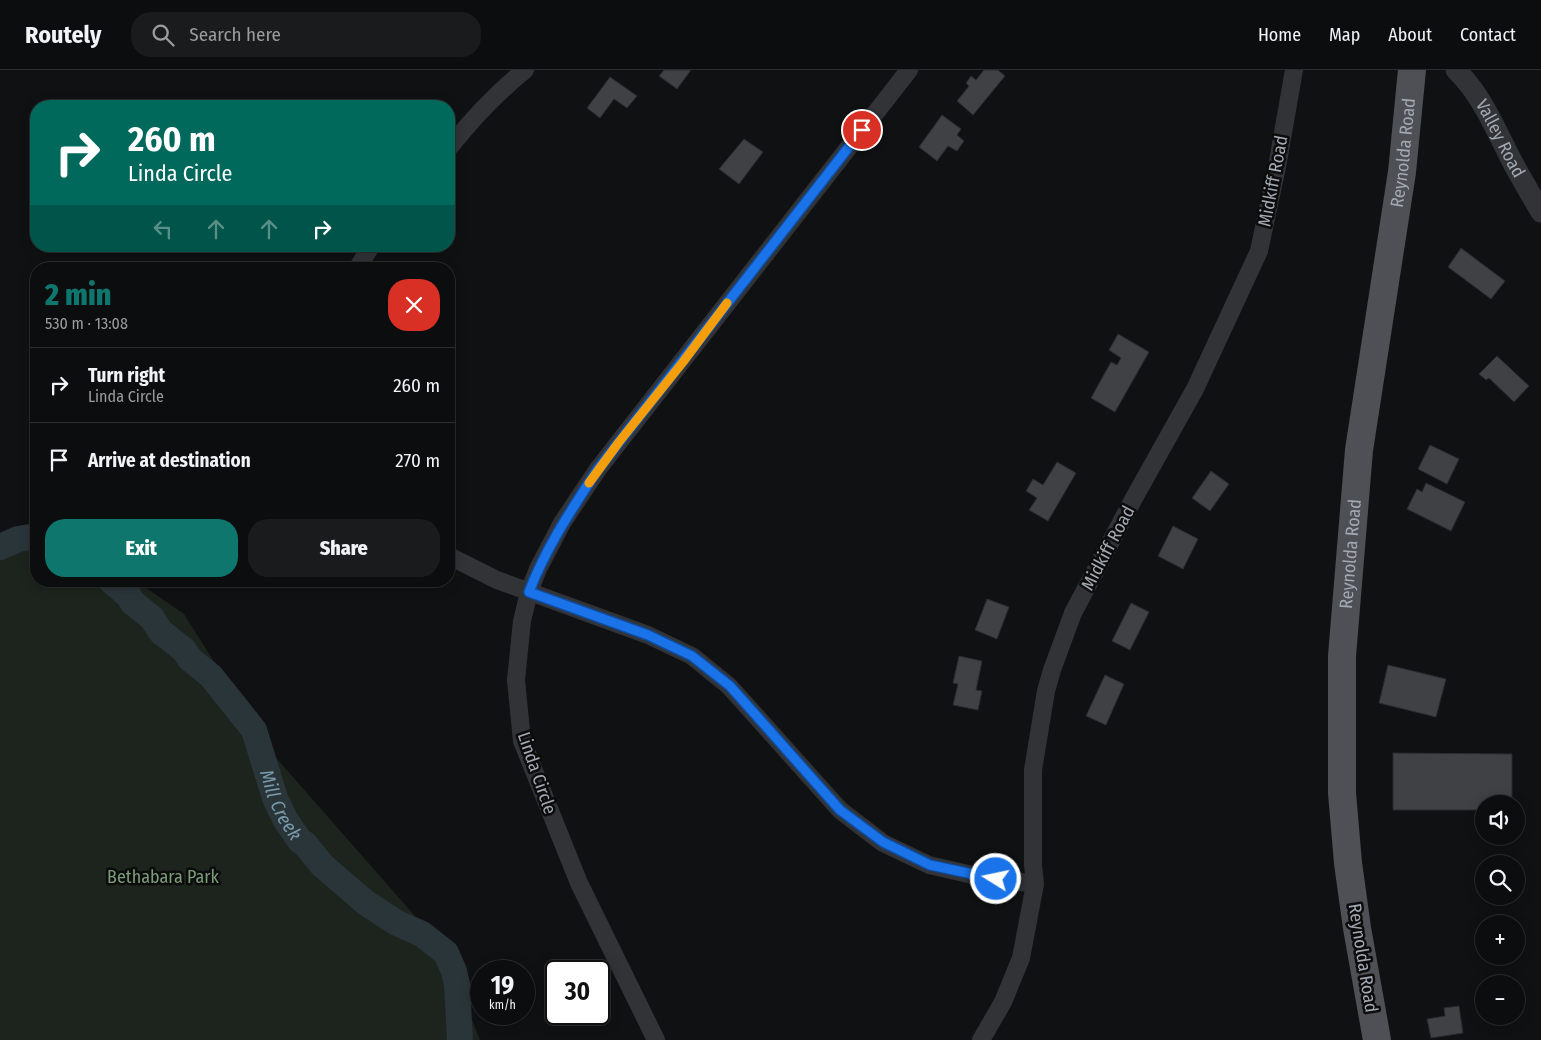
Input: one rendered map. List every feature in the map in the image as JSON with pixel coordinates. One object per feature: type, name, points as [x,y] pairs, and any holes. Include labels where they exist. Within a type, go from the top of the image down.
[{"type":"main road","name":"Reynolda Road","points":[[1377,1040],[1357,928],[1348,863],[1342,793],[1342,656],[1359,450],[1402,172],[1412,70]]},
{"type":"street","points":[[455,140],[474,116],[498,92],[525,70]]},
{"type":"street","name":"Linda Circle","points":[[656,1040],[575,876],[522,741],[516,680],[522,621],[529,592],[538,569],[562,523],[598,469],[909,70]]},
{"type":"street","name":"Midkiff Road","points":[[981,1040],[1003,1002],[1021,958],[1035,884],[1033,865],[1033,770],[1046,691],[1052,670],[1073,613],[1195,389],[1259,251],[1294,70]]},
{"type":"street","name":"Valley Road","points":[[1456,70],[1464,78],[1489,115],[1514,165],[1541,212]]},
{"type":"street","points":[[455,559],[497,580],[648,635],[692,656],[730,686],[840,810],[883,842],[930,865],[977,876],[1035,884]]},
{"type":"green space","name":"Bethabara Park","points":[[30,538],[30,587],[145,587],[184,614],[271,752],[444,949],[470,1015],[470,1025],[474,1025],[480,1040],[0,1040],[0,542]]},
{"type":"building","points":[[664,70],[691,70],[677,89],[659,76]]},
{"type":"building","points":[[984,70],[998,70],[1005,76],[973,115],[957,101],[969,86],[966,83],[971,76],[976,80]]},
{"type":"building","points":[[610,77],[637,96],[627,108],[614,99],[600,118],[587,108]]},
{"type":"building","points":[[942,115],[961,129],[957,135],[964,141],[957,151],[948,146],[937,161],[919,147]]},
{"type":"building","points":[[744,139],[763,152],[739,184],[719,169]]},
{"type":"building","points":[[1461,248],[1505,281],[1491,299],[1448,267]]},
{"type":"building","points":[[1118,334],[1149,352],[1115,412],[1091,398],[1111,362],[1117,365],[1121,358],[1109,350]]},
{"type":"building","points":[[1497,356],[1529,386],[1514,402],[1489,378],[1486,380],[1479,374]]},
{"type":"building","points":[[1430,445],[1459,459],[1447,484],[1418,469]]},
{"type":"building","points":[[1057,462],[1076,473],[1048,521],[1029,510],[1037,498],[1026,491],[1033,479],[1043,485]]},
{"type":"building","points":[[1211,471],[1229,484],[1210,511],[1192,498]]},
{"type":"building","points":[[1426,483],[1465,502],[1451,531],[1407,509],[1417,489],[1422,492]]},
{"type":"building","points":[[1173,526],[1198,539],[1183,569],[1158,556]]},
{"type":"building","points":[[987,599],[1009,607],[997,639],[975,630]]},
{"type":"building","points":[[1131,603],[1149,612],[1130,650],[1112,641]]},
{"type":"building","points":[[959,656],[982,661],[976,690],[982,691],[978,710],[953,705],[958,684],[953,683]]},
{"type":"building","points":[[1388,665],[1446,679],[1436,717],[1379,703]]},
{"type":"building","points":[[1105,675],[1124,684],[1106,725],[1086,716]]},
{"type":"building","points":[[1393,753],[1512,754],[1512,795],[1475,795],[1475,810],[1393,810]]},
{"type":"building","points":[[1459,1006],[1463,1033],[1431,1038],[1427,1019],[1445,1016],[1444,1008]]},
{"type":"waterway","name":"Mill Creek","points":[[0,547],[18,539],[30,537]]},
{"type":"waterway","name":"Mill Creek","points":[[118,587],[129,596],[132,602],[152,618],[161,632],[184,650],[190,659],[211,676],[254,730],[275,798],[285,819],[300,841],[305,844],[322,865],[366,903],[397,923],[422,934],[446,953],[454,971],[457,984],[460,1040]]},
{"type":"slow traffic","points":[[589,483],[727,303]]},
{"type":"route","points":[[862,130],[598,469],[562,523],[538,569],[529,592],[599,619],[648,635],[692,656],[730,686],[840,810],[883,842],[930,865],[996,879]]}]
